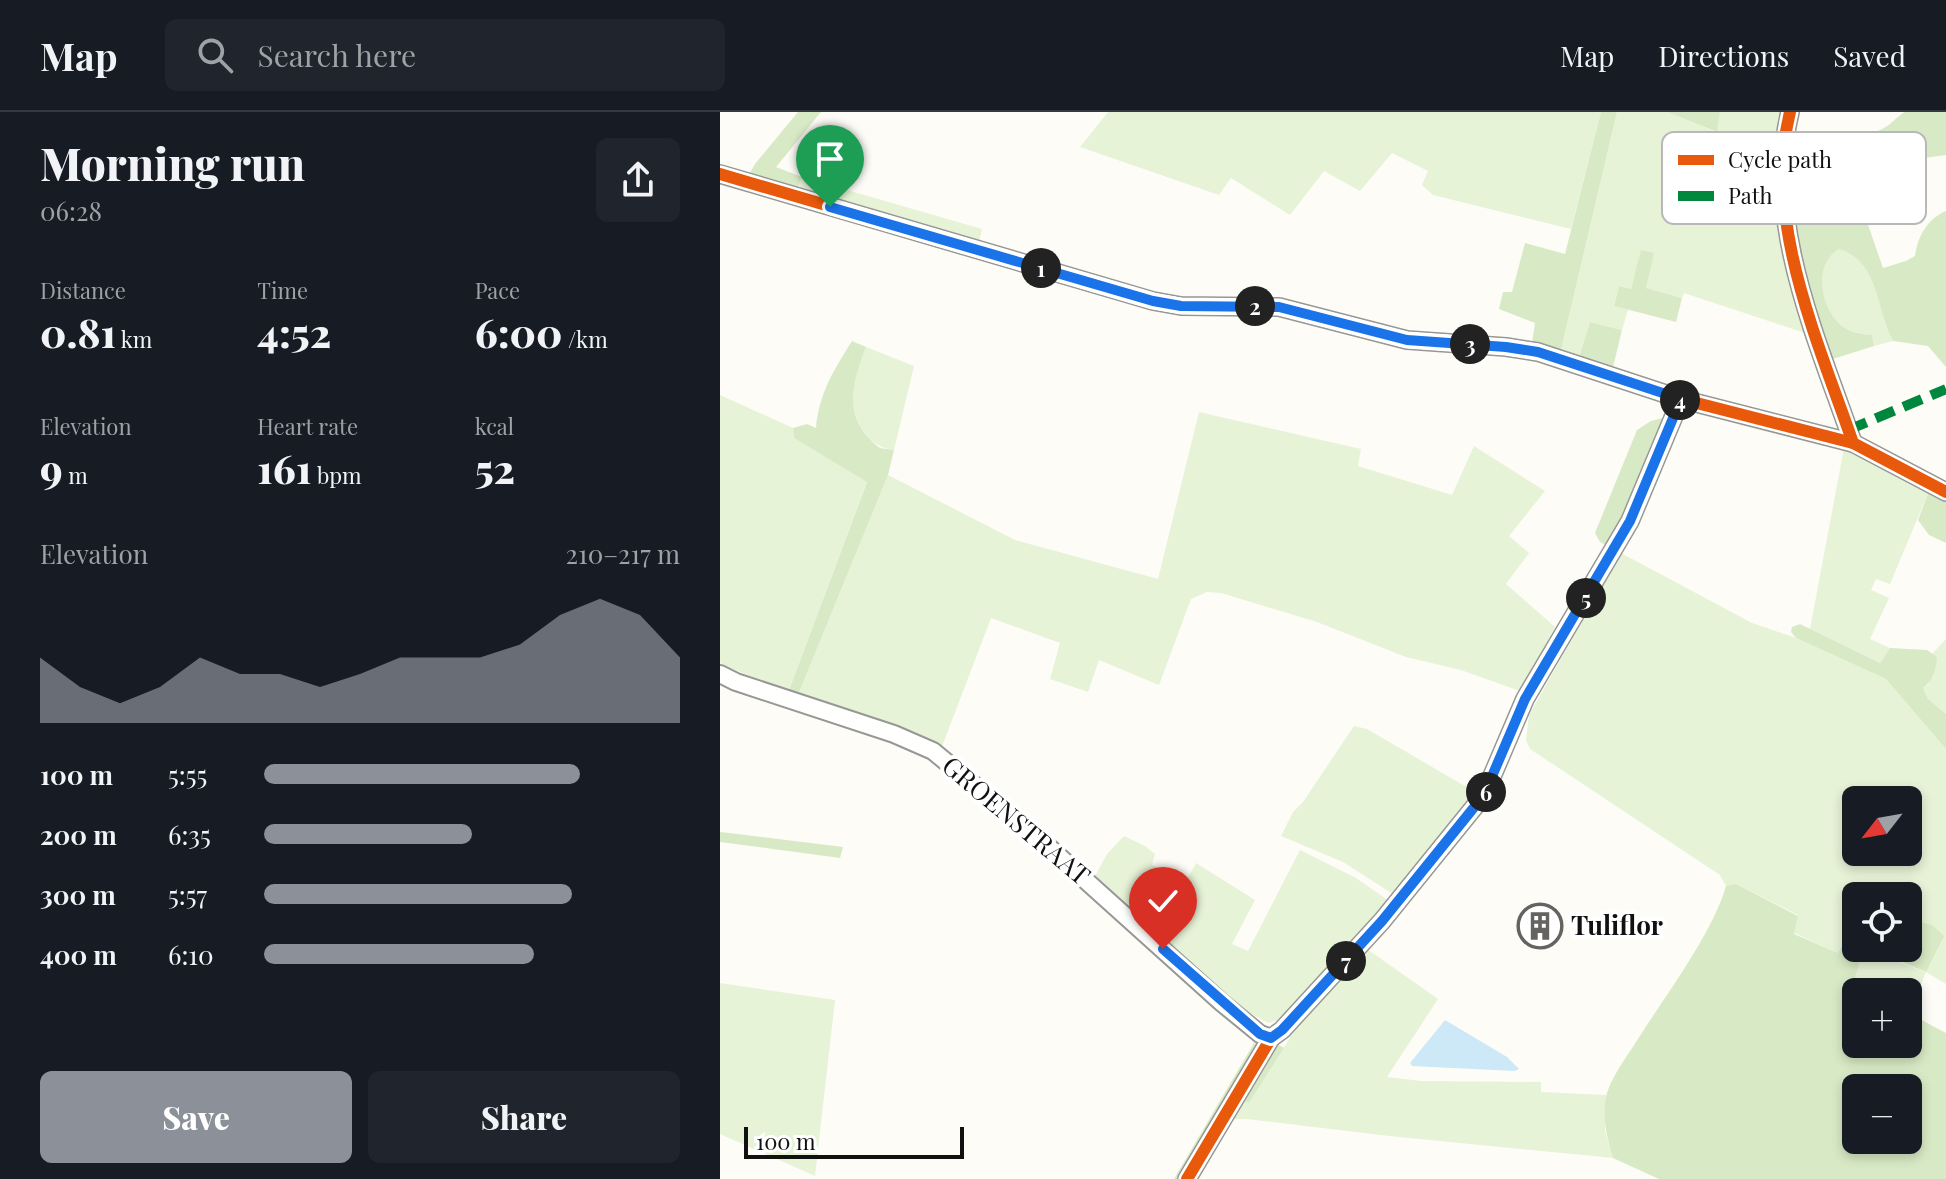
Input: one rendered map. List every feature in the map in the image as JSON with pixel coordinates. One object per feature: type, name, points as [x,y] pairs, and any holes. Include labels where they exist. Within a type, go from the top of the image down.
[{"type":"street","points":[[1787,132],[1790,112]]},
{"type":"street","points":[[720,174],[1153,301],[1181,306],[1279,307],[1407,340],[1538,352],[1681,399],[1853,443],[1946,492]]},
{"type":"street","points":[[1788,224],[1798,286],[1853,443]]},
{"type":"street","points":[[1187,1179],[1271,1038],[1282,1030],[1382,921],[1484,795],[1525,699],[1630,521],[1681,399]]},
{"type":"street","name":"GROENSTRAAT","points":[[720,674],[894,734],[933,751],[1043,842],[1222,1003],[1260,1034],[1271,1038]]},
{"type":"green space","points":[[798,112],[821,112],[776,167],[802,177],[797,189],[748,176],[755,164]]},
{"type":"green space","points":[[1108,112],[1601,112],[1571,229],[1433,195],[1422,185],[1428,171],[1392,153],[1360,191],[1324,171],[1290,215],[1231,178],[1219,195],[1080,147]]},
{"type":"green space","points":[[1601,112],[1617,112],[1561,350],[1532,343],[1535,323],[1499,309],[1503,292],[1512,292],[1525,243],[1565,254]]},
{"type":"green space","points":[[1617,112],[1667,112],[1716,132],[1662,132],[1662,224],[1789,224],[1808,334],[1684,293],[1682,298],[1645,288],[1642,250],[1631,289],[1619,286],[1614,305],[1628,310],[1622,330],[1590,322],[1579,357],[1561,350]]},
{"type":"green space","points":[[1667,112],[1720,112],[1717,132]]},
{"type":"green space","points":[[1720,112],[1782,112],[1779,132],[1716,132]]},
{"type":"green space","points":[[1905,112],[1946,112],[1946,155],[1926,158],[1926,132],[1875,132]]},
{"type":"green space","points":[[802,177],[982,229],[979,242],[797,189]]},
{"type":"green space","points":[[1946,211],[1946,367],[1928,346],[1893,341],[1870,276],[1852,255],[1839,249],[1825,265],[1822,287],[1825,298],[1842,326],[1853,332],[1872,335],[1874,346],[1833,359],[1808,289],[1797,224],[1868,224],[1883,268],[1915,256],[1924,229]]},
{"type":"green space","points":[[1839,249],[1852,255],[1870,276],[1893,341],[1874,346],[1872,335],[1845,328],[1829,309],[1822,287],[1823,276],[1825,265]]},
{"type":"green space","points":[[1641,250],[1654,253],[1646,288],[1682,298],[1676,322],[1614,306],[1619,286],[1631,289]]},
{"type":"green space","points":[[1590,322],[1622,330],[1613,367],[1579,357]]},
{"type":"green space","points":[[852,341],[866,347],[854,388],[855,413],[868,437],[880,448],[894,450],[888,475],[798,695],[788,693],[867,482],[794,438],[793,428],[807,424],[816,428],[824,393]]},
{"type":"green space","points":[[866,347],[914,366],[894,450],[883,447],[866,435],[853,405],[853,383]]},
{"type":"green space","points":[[720,395],[793,428],[794,438],[867,481],[788,693],[720,663]]},
{"type":"green space","points":[[1199,412],[1361,449],[1358,466],[1452,495],[1474,446],[1545,491],[1509,536],[1529,553],[1506,584],[1555,627],[1520,691],[1461,670],[1406,657],[1317,622],[1221,593],[1207,592],[1191,599],[1159,685],[1099,660],[1088,692],[1050,679],[1060,643],[991,618],[941,749],[902,728],[798,695],[888,475],[1015,540],[1158,579]]},
{"type":"green space","points":[[1663,418],[1610,547],[1600,542],[1595,533],[1637,430]]},
{"type":"green space","points":[[1844,448],[1929,491],[1890,584],[1876,579],[1871,590],[1889,598],[1870,639],[1890,648],[1880,663],[1810,629]]},
{"type":"green space","points":[[1929,491],[1946,498],[1946,543],[1929,535],[1918,520]]},
{"type":"green space","points":[[1621,553],[1752,623],[1796,638],[1886,679],[1946,749],[1946,984],[1926,972],[1922,982],[1922,978],[1854,978],[1859,962],[1900,962],[1925,972],[1932,925],[1922,922],[1922,882],[1842,882],[1842,946],[1838,953],[1794,933],[1798,915],[1736,884],[1726,886],[1720,875],[1530,749],[1526,740],[1529,715]]},
{"type":"green space","points":[[1800,624],[1880,663],[1890,648],[1927,650],[1937,657],[1933,674],[1923,688],[1928,699],[1946,714],[1946,749],[1886,679],[1796,638],[1791,632],[1792,627]]},
{"type":"green space","points":[[1946,639],[1946,714],[1928,699],[1923,688],[1928,685],[1937,657],[1932,654]]},
{"type":"green space","points":[[1354,726],[1367,729],[1463,785],[1472,787],[1477,783],[1478,790],[1396,896],[1343,862],[1281,836],[1293,812]]},
{"type":"green space","points":[[720,832],[843,847],[840,858],[720,842]]},
{"type":"green space","points":[[1124,836],[1155,854],[1152,865],[1185,883],[1196,863],[1255,900],[1232,944],[1248,951],[1300,850],[1356,878],[1389,901],[1279,1020],[1268,1023],[1198,975],[1094,878],[1107,854]]},
{"type":"green space","points":[[1736,884],[1798,916],[1794,934],[1838,953],[1842,946],[1842,962],[1860,962],[1855,978],[1842,978],[1842,1058],[1922,1058],[1922,1020],[1946,1033],[1946,1179],[1659,1179],[1613,1158],[1605,1120],[1608,1090],[1699,945],[1726,886]]},
{"type":"green space","points":[[1922,922],[1932,925],[1944,936],[1926,972],[1902,962],[1922,962]]},
{"type":"green space","points":[[1367,949],[1438,999],[1387,1077],[1421,1081],[1541,1082],[1541,1092],[1606,1095],[1605,1131],[1613,1158],[1247,1119],[1235,1119],[1226,1124],[1240,1099],[1249,1103],[1290,1038],[1286,1034]]},
{"type":"green space","points":[[720,983],[835,1000],[815,1176],[720,1134]]},
{"type":"green space","points":[[1274,1042],[1284,1048],[1249,1103],[1240,1099]]},
{"type":"green space","points":[[1254,1043],[1262,1045],[1182,1179],[1174,1179]]},
{"type":"water","points":[[1445,1020],[1507,1057],[1519,1069],[1412,1066],[1410,1063]]},
{"type":"marked path","points":[[1848,430],[1946,389]]},
{"type":"cycle path","points":[[1787,132],[1790,112]]},
{"type":"cycle path","points":[[720,174],[1153,301],[1181,306],[1279,307],[1407,340],[1538,352],[1681,399],[1853,443]]},
{"type":"cycle path","points":[[1787,224],[1798,280],[1853,443],[1946,492]]},
{"type":"cycle path","points":[[1187,1179],[1271,1038],[1282,1030],[1382,921],[1484,795],[1525,699],[1630,521],[1681,399]]},
{"type":"place","name":"Tuliflor","points":[[1540,926]]},
{"type":"route","points":[[830,207],[1153,301],[1181,306],[1279,307],[1407,340],[1538,352],[1681,399],[1630,521],[1525,699],[1484,795],[1382,921],[1282,1030],[1271,1038],[1260,1034],[1163,949]]}]
